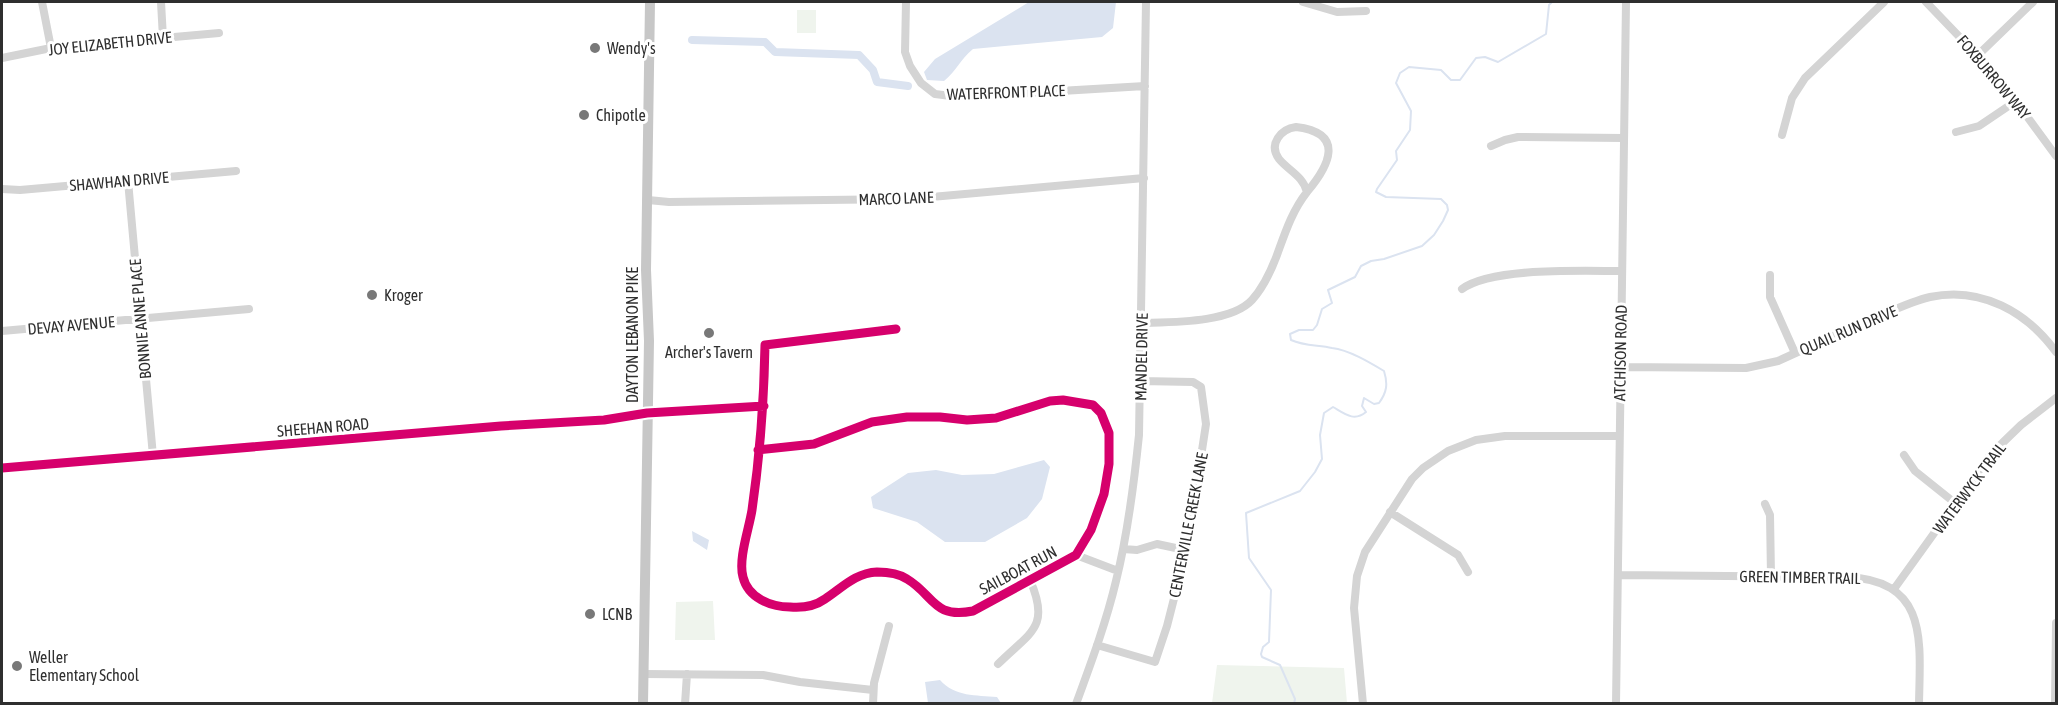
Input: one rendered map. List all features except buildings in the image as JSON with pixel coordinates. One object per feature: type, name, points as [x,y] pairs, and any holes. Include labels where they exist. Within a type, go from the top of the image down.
[{"type":"main road","name":"DAYTON LEBANON PIKE","points":[[643,704],[649,341],[646,270],[650,2]]},
{"type":"street","points":[[42,2],[51,48]]},
{"type":"street","points":[[161,2],[163,38]]},
{"type":"street","name":"WATERFRONT PLACE","points":[[906,2],[905,52],[910,66],[921,82],[935,94],[959,97],[1145,86]]},
{"type":"street","name":"MANDEL DRIVE","points":[[1076,704],[1097,645],[1123,549],[1139,435],[1146,2]]},
{"type":"street","points":[[1303,2],[1337,12],[1366,11]]},
{"type":"street","name":"ATCHISON ROAD","points":[[1616,704],[1626,2]]},
{"type":"street","points":[[1782,135],[1792,98],[1805,78],[1884,2]]},
{"type":"street","name":"FOXBURROW WAY","points":[[1926,2],[1998,77],[2056,156]]},
{"type":"street","points":[[1978,55],[2033,2]]},
{"type":"street","name":"JOY ELIZABETH DRIVE","points":[[2,58],[51,48],[219,33]]},
{"type":"street","points":[[1956,132],[1979,126],[2016,101]]},
{"type":"street","points":[[1142,323],[1210,318],[1234,313],[1247,305],[1259,291],[1266,280],[1288,223],[1324,169],[1329,148],[1325,139],[1314,130],[1290,128],[1280,134],[1275,145],[1276,151],[1278,157],[1303,182],[1307,192]]},
{"type":"street","points":[[1491,146],[1518,137],[1623,138]]},
{"type":"street","name":"SHAWHAN DRIVE","points":[[2,189],[20,190],[236,171]]},
{"type":"street","name":"MARCO LANE","points":[[648,200],[686,202],[909,199],[1144,178]]},
{"type":"street","name":"BONNIE ANNE PLACE","points":[[128,181],[153,456]]},
{"type":"street","points":[[1462,289],[1483,279],[1527,273],[1621,271]]},
{"type":"street","points":[[1770,275],[1770,297],[1795,353]]},
{"type":"street","name":"QUAIL RUN DRIVE","points":[[1620,367],[1746,368],[1778,361],[1915,302],[1950,295],[1976,297],[2007,307],[2040,331],[2056,352]]},
{"type":"street","name":"DEVAY AVENUE","points":[[2,331],[249,309]]},
{"type":"street","name":"SAILBOAT RUN","points":[[758,450],[814,444],[872,422],[907,417],[967,420],[996,418],[1050,401],[1063,400],[1093,405],[1101,413],[1109,433],[1109,464],[1104,494],[1091,530],[1076,555],[973,611],[959,614],[946,612],[935,605],[908,579],[891,573],[873,572],[858,576],[824,600],[808,606],[775,606],[761,600],[749,590],[743,577],[743,557],[752,510],[758,450],[764,406],[765,345],[896,329]]},
{"type":"street","name":"CENTERVILLE CREEK LANE","points":[[1097,645],[1155,662],[1170,616],[1193,509],[1206,424],[1201,387],[1193,382],[1141,381]]},
{"type":"street","name":"WATERWYCK TRAIL","points":[[1894,589],[1955,503],[2002,443],[2056,398]]},
{"type":"street","name":"SHEEHAN ROAD","points":[[2,468],[501,426],[604,420],[647,413],[764,406]]},
{"type":"street","points":[[1363,704],[1354,588],[1365,552],[1412,479],[1423,468],[1448,451],[1462,444],[1488,437],[1619,436]]},
{"type":"street","points":[[1904,455],[1915,471],[1955,503]]},
{"type":"street","points":[[1765,504],[1770,515],[1771,576]]},
{"type":"street","points":[[1390,512],[1458,555],[1468,572]]},
{"type":"street","points":[[1123,549],[1132,551],[1157,544],[1185,550]]},
{"type":"street","points":[[1076,555],[1118,570]]},
{"type":"street","name":"GREEN TIMBER TRAIL","points":[[1619,574],[1853,577],[1873,580],[1894,589]]},
{"type":"street","points":[[998,664],[1036,627],[1040,613],[1038,599],[1030,580]]},
{"type":"street","points":[[1894,589],[1909,609],[1918,632],[1920,646],[1919,704]]},
{"type":"street","points":[[2055,704],[2056,623]]},
{"type":"street","points":[[873,704],[873,690],[888,626]]},
{"type":"street","points":[[644,674],[763,675],[800,682],[873,690]]},
{"type":"street","points":[[685,704],[687,674]]},
{"type":"shaded area","points":[[1029,2],[1116,2],[1113,28],[1102,37],[973,49],[944,81],[927,80],[924,72],[935,59]]},
{"type":"shaded area","points":[[797,10],[816,10],[816,33],[797,33]]},
{"type":"shaded area","points":[[1044,460],[1050,467],[1042,499],[1027,518],[985,542],[945,542],[917,522],[873,508],[871,497],[908,473],[936,470],[962,475],[994,474]]},
{"type":"shaded area","points":[[692,531],[709,540],[707,550],[693,541]]},
{"type":"shaded area","points":[[713,601],[715,640],[675,640],[676,602]]},
{"type":"shaded area","points":[[1217,665],[1344,668],[1347,703],[1212,703]]},
{"type":"shaded area","points":[[940,680],[952,690],[997,697],[1001,703],[928,703],[925,682]]},
{"type":"waterway","points":[[1294,704],[1295,699],[1280,665],[1262,657],[1261,654],[1263,647],[1269,642],[1271,590],[1249,558],[1246,513],[1300,491],[1315,472],[1322,459],[1320,435],[1324,413],[1333,407],[1353,417],[1362,415],[1366,412],[1362,406],[1364,398],[1374,404],[1379,403],[1384,395],[1386,384],[1384,371],[1365,360],[1338,349],[1296,342],[1291,340],[1290,334],[1299,330],[1313,330],[1322,309],[1332,303],[1328,290],[1355,277],[1361,266],[1422,246],[1434,235],[1448,210],[1447,205],[1441,199],[1386,197],[1376,192],[1397,160],[1396,151],[1410,130],[1411,111],[1396,83],[1400,73],[1409,67],[1441,70],[1451,80],[1460,80],[1476,58],[1485,57],[1498,62],[1546,34],[1549,5],[1552,2]]},
{"type":"waterway","points":[[692,40],[765,42],[775,52],[859,55],[873,70],[877,82],[908,86]]},
{"type":"cycle path","points":[[758,450],[814,444],[872,422],[907,417],[967,420],[996,418],[1050,401],[1063,400],[1093,405],[1101,413],[1109,433],[1109,464],[1104,494],[1091,530],[1076,555],[973,611],[960,613],[942,609],[916,585],[900,575],[889,573],[877,572],[862,575],[821,601],[803,607],[783,607],[768,603],[750,591],[743,577],[742,562],[757,469],[759,448],[763,407],[765,345],[896,329]]},
{"type":"cycle path","points":[[2,468],[501,426],[604,420],[647,413],[764,406]]},
{"type":"place","name":"Wendy's","points":[[595,48]]},
{"type":"place","name":"Chipotle","points":[[584,115]]},
{"type":"place","name":"Kroger","points":[[372,295]]},
{"type":"place","name":"Archer's Tavern","points":[[709,333]]},
{"type":"place","name":"LCNB","points":[[590,614]]},
{"type":"place","name":"Weller Elementary School","points":[[17,666]]}]
